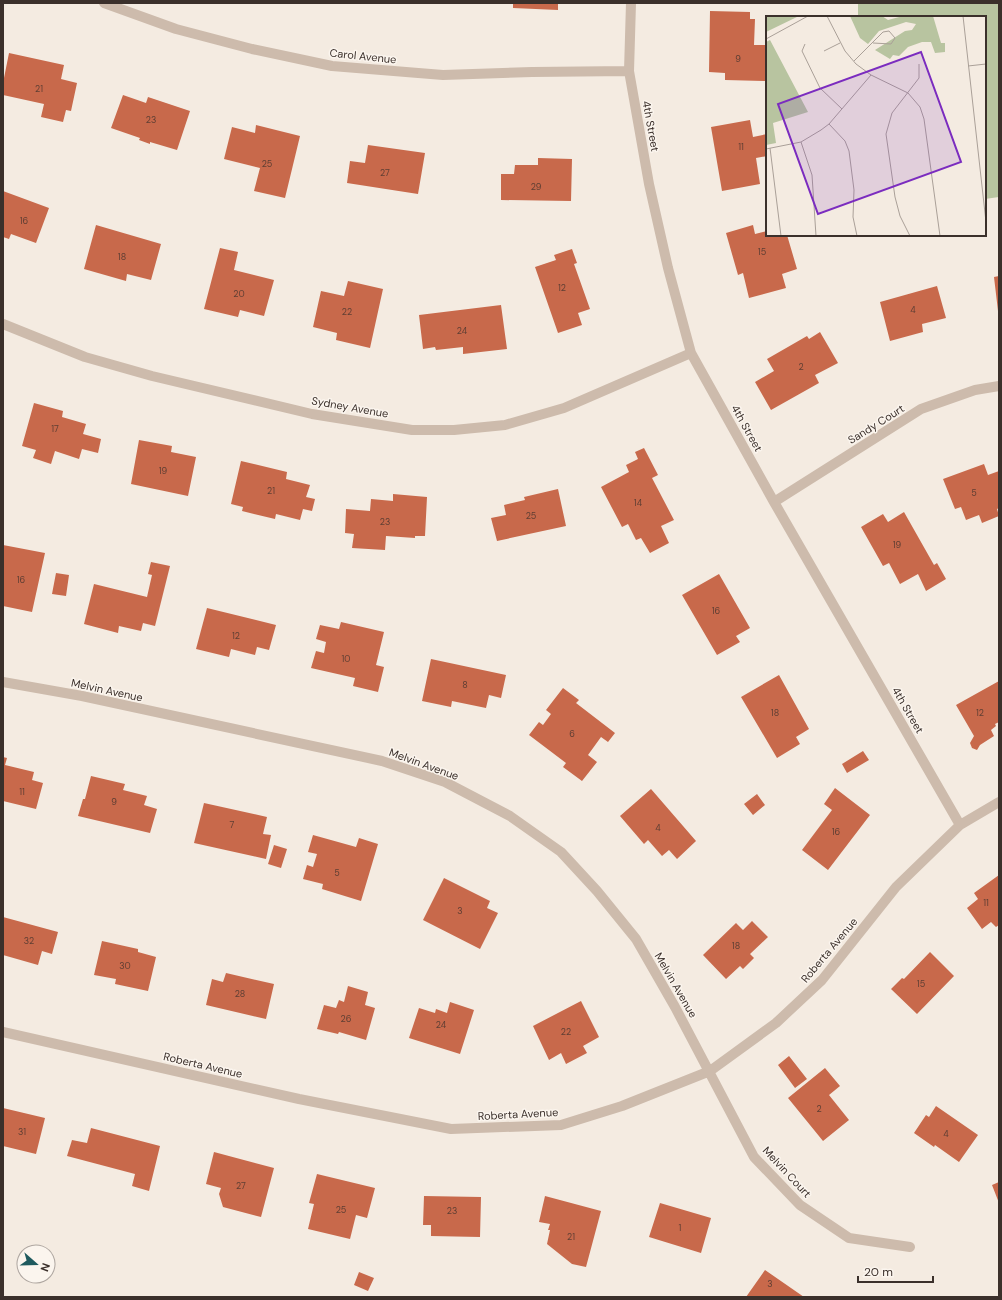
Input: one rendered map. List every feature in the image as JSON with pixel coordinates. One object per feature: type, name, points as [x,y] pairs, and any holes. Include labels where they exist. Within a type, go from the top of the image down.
[{"type":"street","name":"Carol Avenue","points":[[104,3],[176,29],[252,49],[332,66],[443,75],[629,71]]},
{"type":"street","name":"4th Street","points":[[632,3],[629,71],[649,184],[668,268],[691,353],[774,502],[960,825]]},
{"type":"street","name":"Sydney Avenue","points":[[3,324],[85,357],[152,376],[312,414],[412,430],[454,430],[505,425],[564,408],[691,353]]},
{"type":"street","name":"Sandy Court","points":[[774,502],[921,409],[975,390],[999,386]]},
{"type":"street","name":"Melvin Avenue","points":[[3,682],[82,696],[382,761],[445,782],[510,816],[561,852],[597,891],[636,939],[710,1071]]},
{"type":"street","name":"Roberta Avenue","points":[[3,1032],[299,1099],[451,1129],[561,1125],[622,1106],[710,1071],[776,1023],[822,980],[896,887],[960,825],[999,802]]},
{"type":"street","name":"Melvin Court","points":[[710,1071],[754,1157],[800,1205],[849,1238],[910,1247]]},
{"type":"green space","points":[[858,3],[999,3],[999,197],[986,199],[986,16],[858,16]]},
{"type":"building","points":[[513,3],[558,3],[558,10],[513,8]]},
{"type":"building","points":[[710,11],[750,12],[750,19],[755,19],[754,45],[766,45],[766,81],[725,80],[725,73],[709,72]]},
{"type":"building","points":[[9,53],[64,65],[61,79],[77,83],[71,111],[66,110],[63,122],[41,117],[44,104],[3,95],[3,83]]},
{"type":"building","points":[[123,95],[146,103],[148,97],[190,111],[177,150],[150,142],[150,144],[139,140],[140,138],[111,128]]},
{"type":"building","points":[[750,120],[753,137],[766,134],[766,156],[756,158],[760,184],[722,191],[711,127]]},
{"type":"building","points":[[256,125],[300,136],[285,198],[254,191],[260,168],[224,159],[232,127],[255,133]]},
{"type":"building","points":[[368,145],[425,153],[418,194],[347,183],[350,161],[365,163]]},
{"type":"building","points":[[538,158],[572,159],[571,201],[501,200],[501,174],[514,174],[515,165],[538,165]]},
{"type":"building","points":[[3,191],[49,208],[36,243],[11,234],[9,239],[3,237]]},
{"type":"building","points":[[96,225],[161,244],[151,280],[127,274],[126,281],[84,269]]},
{"type":"building","points":[[753,225],[755,234],[766,231],[766,236],[787,236],[797,269],[782,274],[786,288],[749,298],[743,273],[738,275],[726,233]]},
{"type":"building","points":[[220,248],[238,252],[234,270],[274,280],[264,316],[240,310],[238,317],[204,309]]},
{"type":"building","points":[[572,249],[577,263],[574,264],[590,309],[578,313],[582,325],[558,333],[535,267],[556,260],[554,255]]},
{"type":"building","points":[[999,276],[999,311],[998,311],[994,277]]},
{"type":"building","points":[[348,281],[383,289],[370,348],[336,340],[337,333],[313,327],[321,291],[344,296]]},
{"type":"building","points":[[937,286],[946,318],[922,324],[923,332],[890,341],[880,302]]},
{"type":"building","points":[[501,305],[507,349],[463,354],[463,347],[436,350],[435,347],[423,349],[419,315]]},
{"type":"building","points":[[820,332],[838,363],[815,375],[819,383],[771,410],[755,382],[774,371],[767,359],[807,336],[809,339]]},
{"type":"building","points":[[34,403],[63,411],[62,417],[86,424],[83,434],[101,439],[98,453],[82,449],[79,459],[55,451],[51,464],[33,458],[36,450],[22,446]]},
{"type":"building","points":[[139,440],[172,446],[171,452],[196,457],[188,496],[131,484]]},
{"type":"building","points":[[644,448],[658,475],[652,478],[674,520],[661,526],[669,543],[650,553],[641,538],[636,540],[628,524],[622,527],[601,487],[629,472],[626,465],[638,459],[635,452]]},
{"type":"building","points":[[241,461],[287,472],[286,479],[310,485],[306,497],[315,499],[312,511],[303,509],[300,520],[276,514],[275,519],[242,511],[243,507],[231,504]]},
{"type":"building","points":[[984,464],[988,475],[999,471],[999,508],[997,509],[999,516],[982,523],[979,515],[966,520],[961,507],[955,509],[943,479]]},
{"type":"building","points":[[558,489],[566,526],[497,541],[491,518],[506,515],[504,505],[525,500],[524,497]]},
{"type":"building","points":[[393,494],[427,497],[425,536],[415,536],[415,538],[386,536],[385,550],[352,548],[354,534],[345,533],[346,509],[370,511],[371,499],[393,501]]},
{"type":"building","points":[[904,512],[934,565],[937,563],[946,579],[926,591],[918,574],[900,584],[889,563],[883,566],[861,527],[883,514],[888,522]]},
{"type":"building","points":[[3,545],[45,553],[32,612],[3,606]]},
{"type":"building","points":[[151,562],[170,566],[155,626],[143,623],[141,631],[119,626],[118,633],[84,624],[94,584],[147,597],[152,575],[148,574]]},
{"type":"building","points":[[56,573],[69,575],[66,596],[52,594]]},
{"type":"building","points":[[719,574],[750,628],[736,636],[740,642],[717,655],[682,595]]},
{"type":"building","points":[[207,608],[276,625],[269,650],[257,647],[255,655],[231,649],[229,657],[196,649]]},
{"type":"building","points":[[341,622],[384,632],[376,665],[384,667],[378,692],[353,686],[355,678],[311,668],[316,651],[324,653],[326,642],[316,639],[320,625],[339,629]]},
{"type":"building","points":[[431,659],[506,675],[501,698],[489,695],[486,708],[452,701],[451,707],[422,701]]},
{"type":"building","points":[[779,675],[809,729],[796,737],[800,744],[777,758],[741,697]]},
{"type":"building","points":[[999,681],[999,722],[995,724],[996,726],[991,730],[994,736],[980,745],[977,750],[972,748],[970,743],[974,736],[956,705]]},
{"type":"building","points":[[563,688],[579,700],[576,703],[615,733],[608,742],[601,737],[588,755],[597,762],[582,781],[563,767],[566,763],[529,735],[539,722],[543,725],[551,714],[546,710]]},
{"type":"building","points":[[863,751],[869,760],[847,773],[842,764]]},
{"type":"building","points":[[3,757],[7,758],[5,765],[34,772],[32,780],[43,783],[36,809],[3,801]]},
{"type":"building","points":[[91,776],[125,784],[123,790],[147,796],[144,805],[157,809],[150,833],[78,816],[83,799],[85,799]]},
{"type":"building","points":[[835,788],[870,815],[828,870],[802,850],[832,810],[824,804]]},
{"type":"building","points":[[651,789],[696,841],[677,859],[669,850],[662,856],[648,840],[644,844],[620,816]]},
{"type":"building","points":[[757,794],[765,805],[753,815],[744,804]]},
{"type":"building","points":[[204,803],[267,817],[263,834],[271,835],[266,859],[194,843]]},
{"type":"building","points":[[313,835],[356,847],[359,838],[378,844],[361,901],[322,889],[323,884],[303,879],[307,865],[313,867],[317,854],[308,852]]},
{"type":"building","points":[[274,845],[287,849],[281,868],[268,864]]},
{"type":"building","points":[[999,875],[999,925],[996,927],[991,922],[982,929],[967,908],[978,899],[974,893]]},
{"type":"building","points":[[444,878],[490,901],[487,908],[498,913],[480,949],[423,920]]},
{"type":"building","points":[[3,917],[58,932],[52,954],[42,951],[38,965],[3,955]]},
{"type":"building","points":[[752,921],[768,937],[750,954],[754,958],[743,969],[740,966],[726,979],[703,955],[736,923],[743,930]]},
{"type":"building","points":[[102,941],[138,949],[138,952],[156,957],[148,991],[115,984],[116,979],[94,975]]},
{"type":"building","points":[[930,952],[954,976],[917,1014],[891,989],[902,978],[904,979]]},
{"type":"building","points":[[226,973],[274,984],[266,1019],[206,1005],[212,979],[223,982]]},
{"type":"building","points":[[348,986],[368,992],[365,1005],[375,1008],[366,1040],[339,1032],[338,1034],[317,1029],[324,1005],[336,1008],[339,1000],[344,1002]]},
{"type":"building","points":[[581,1001],[599,1037],[583,1046],[587,1053],[566,1064],[561,1053],[549,1060],[533,1026]]},
{"type":"building","points":[[450,1002],[474,1010],[460,1054],[409,1038],[419,1008],[435,1013],[436,1009],[447,1013]]},
{"type":"building","points":[[789,1056],[807,1079],[795,1088],[778,1065]]},
{"type":"building","points":[[825,1068],[840,1086],[829,1095],[849,1120],[823,1141],[788,1098]]},
{"type":"building","points":[[936,1106],[978,1135],[959,1162],[935,1145],[934,1147],[914,1133],[926,1115],[929,1117]]},
{"type":"building","points":[[3,1108],[45,1118],[36,1154],[3,1146]]},
{"type":"building","points":[[91,1128],[160,1146],[149,1191],[132,1186],[135,1174],[67,1156],[72,1140],[87,1143]]},
{"type":"building","points":[[214,1152],[274,1168],[261,1217],[223,1207],[219,1194],[221,1188],[206,1184]]},
{"type":"building","points":[[317,1174],[375,1188],[367,1218],[356,1215],[350,1239],[308,1229],[314,1204],[309,1203]]},
{"type":"building","points":[[999,1182],[999,1203],[992,1185]]},
{"type":"building","points":[[424,1196],[481,1197],[480,1237],[431,1236],[431,1225],[423,1225]]},
{"type":"building","points":[[545,1196],[601,1211],[586,1267],[572,1264],[547,1244],[550,1224],[539,1222]]},
{"type":"building","points":[[660,1203],[711,1218],[701,1253],[649,1237]]},
{"type":"building","points":[[765,1270],[804,1297],[746,1297]]},
{"type":"building","points":[[359,1272],[374,1278],[368,1291],[354,1285]]}]
